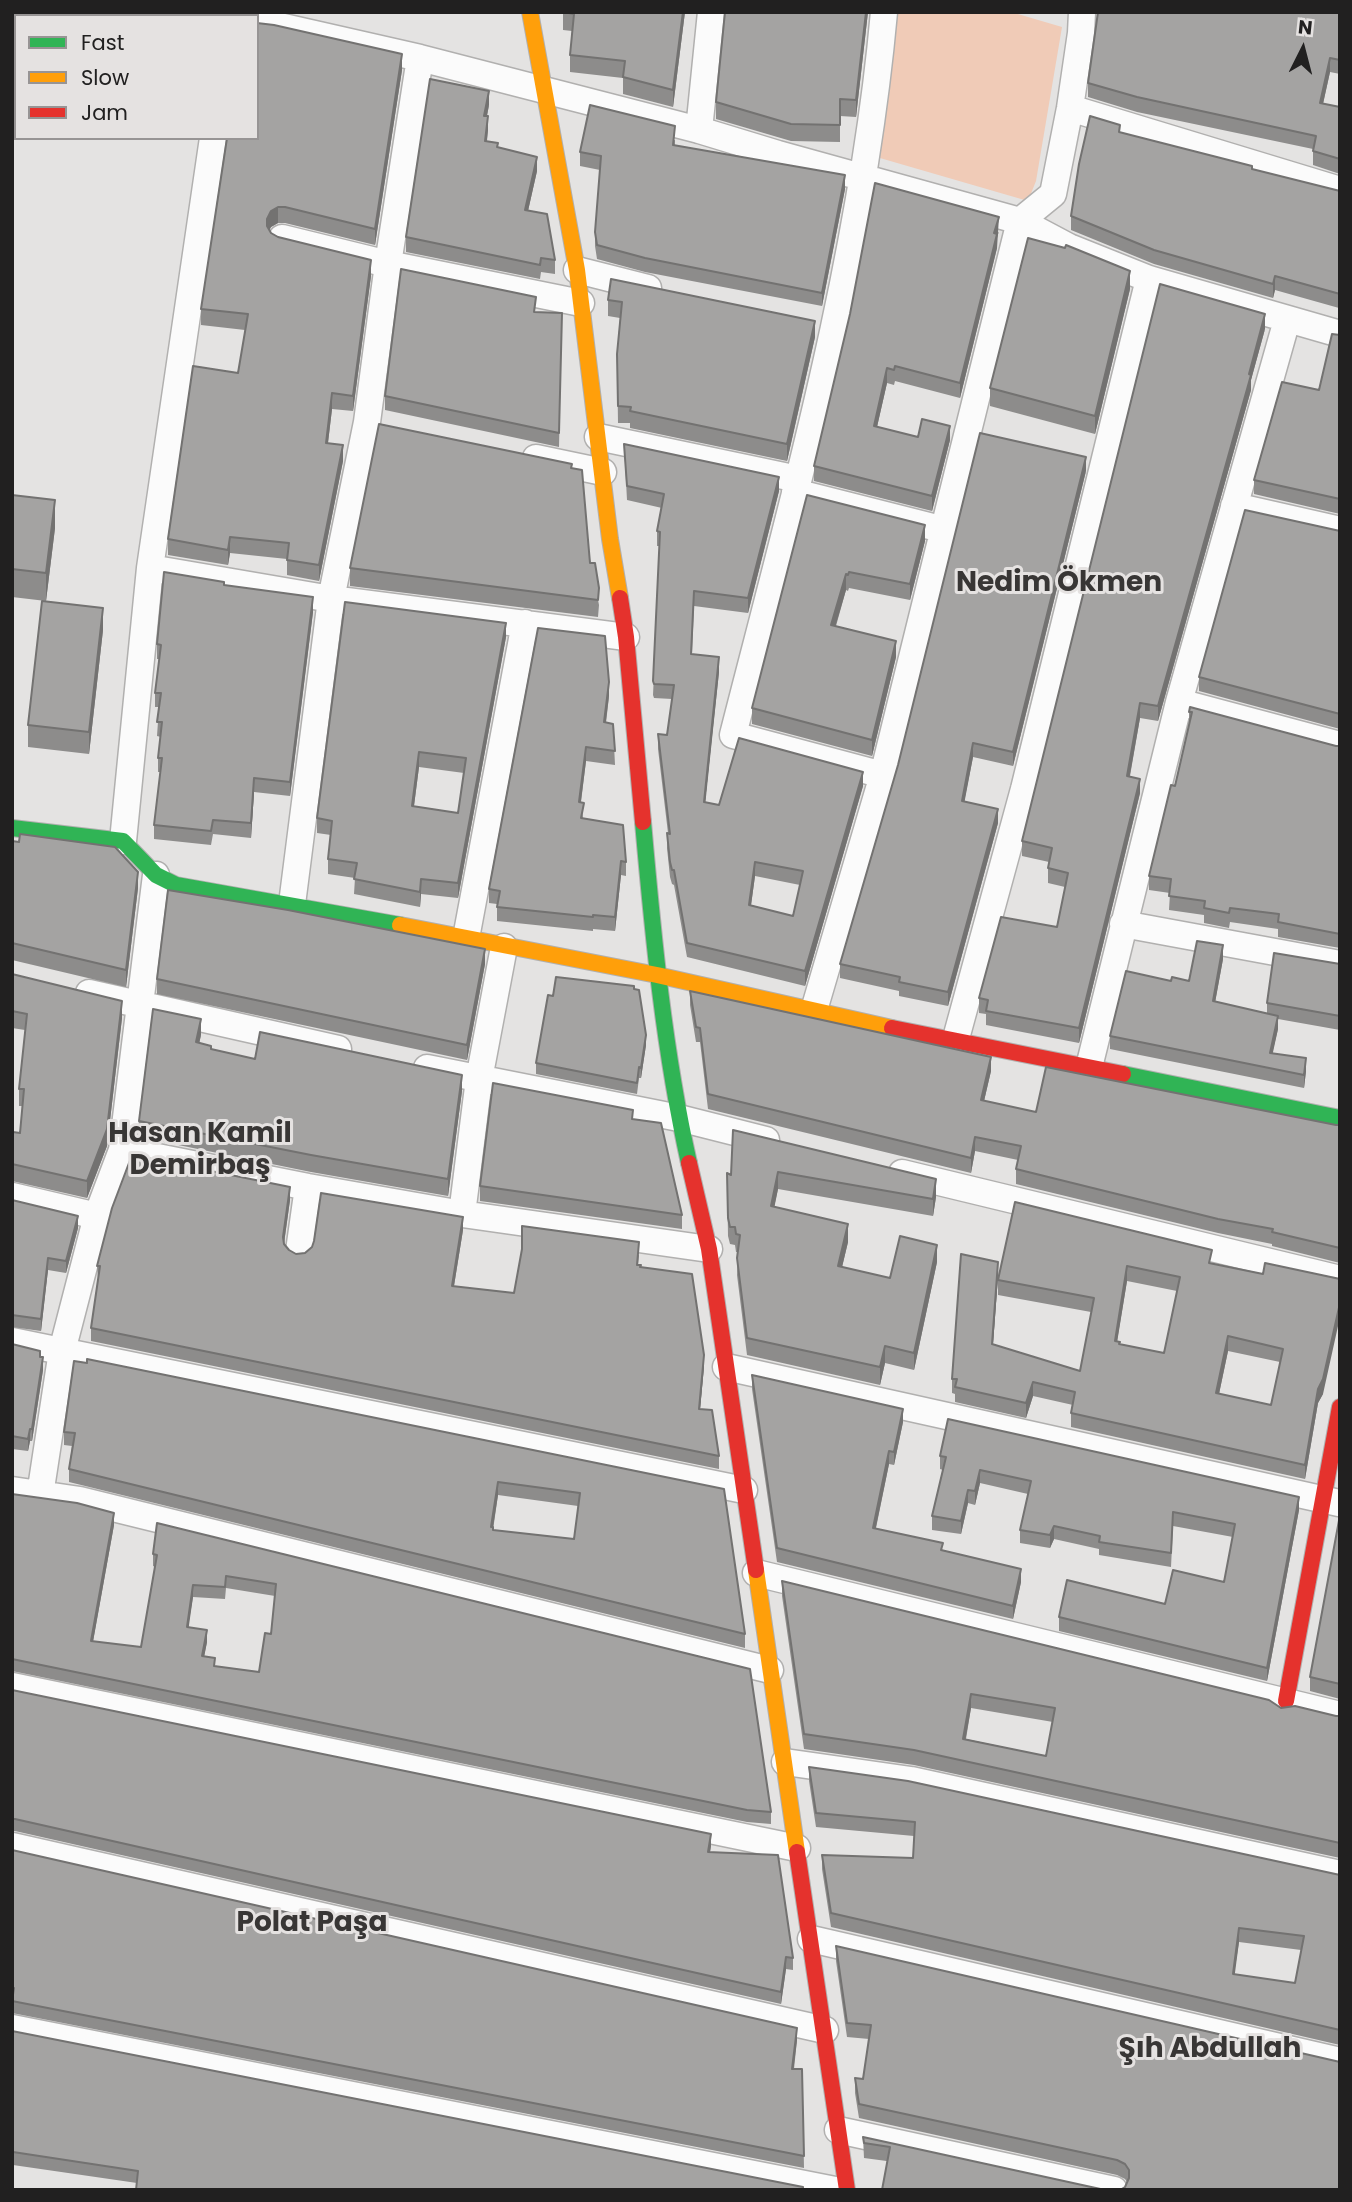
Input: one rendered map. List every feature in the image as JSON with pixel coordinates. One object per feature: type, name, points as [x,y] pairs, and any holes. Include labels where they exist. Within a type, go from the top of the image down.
[{"type":"street","points":[[530,12],[576,270],[610,539],[626,637],[657,975],[679,1118],[709,1249],[847,2190]]},
{"type":"street","points":[[699,130],[711,12]]},
{"type":"street","points":[[883,775],[733,735],[835,325],[864,178],[884,12]]},
{"type":"street","points":[[814,1010],[883,775],[1020,221],[1053,194],[1070,108],[1082,12]]},
{"type":"street","points":[[259,21],[420,58],[699,130],[1020,221],[1069,247],[1149,279],[1340,334]]},
{"type":"street","points":[[292,904],[331,599],[367,422],[420,58]]},
{"type":"street","points":[[1070,108],[1340,190]]},
{"type":"street","points":[[123,841],[150,569],[213,140]]},
{"type":"street","points":[[282,238],[388,264],[580,303]]},
{"type":"street","points":[[576,270],[667,292]]},
{"type":"street","points":[[955,1042],[1024,789],[1149,279]]},
{"type":"street","points":[[809,320],[835,325]]},
{"type":"street","points":[[1088,1067],[1179,702],[1287,320]]},
{"type":"street","points":[[367,422],[393,427]]},
{"type":"street","points":[[598,437],[797,486],[945,530]]},
{"type":"street","points":[[511,453],[603,472]]},
{"type":"street","points":[[1234,506],[1340,530]]},
{"type":"street","points":[[150,569],[331,599],[626,637]]},
{"type":"street","points":[[466,938],[525,624]]},
{"type":"street","points":[[1179,702],[1340,745]]},
{"type":"street","points":[[12,828],[123,841],[156,875],[176,885],[292,904],[657,975],[955,1042],[1340,1118]]},
{"type":"street","points":[[40,1495],[62,1351],[97,1216],[122,1150],[156,875]]},
{"type":"street","points":[[1123,924],[1340,964]]},
{"type":"street","points":[[462,1214],[479,1079],[504,947]]},
{"type":"street","points":[[63,987],[357,1053]]},
{"type":"street","points":[[397,1062],[679,1118],[787,1144]]},
{"type":"street","points":[[122,1150],[462,1214],[709,1249]]},
{"type":"street","points":[[881,1168],[1340,1279]]},
{"type":"street","points":[[299,1251],[309,1187]]},
{"type":"street","points":[[12,1196],[97,1216]]},
{"type":"street","points":[[12,1341],[744,1490]]},
{"type":"street","points":[[726,1367],[1332,1501]]},
{"type":"street","points":[[1286,1701],[1332,1501],[1340,1407]]},
{"type":"street","points":[[12,1490],[80,1500],[770,1670]]},
{"type":"street","points":[[756,1573],[1340,1715]]},
{"type":"street","points":[[12,1686],[797,1848]]},
{"type":"street","points":[[785,1762],[911,1780],[1340,1874]]},
{"type":"street","points":[[12,1846],[825,2030]]},
{"type":"street","points":[[811,1939],[1340,2061]]},
{"type":"street","points":[[12,2028],[835,2190]]},
{"type":"street","points":[[838,2130],[1114,2190]]},
{"type":"shaded area","points":[[896,12],[1011,12],[1062,27],[1036,181],[1028,201],[873,156]]},
{"type":"building","points":[[563,12],[683,12],[673,90],[623,77],[625,61],[570,55],[574,14]]},
{"type":"building","points":[[725,12],[866,12],[856,100],[840,99],[840,125],[791,124],[716,102]]},
{"type":"building","points":[[1098,12],[1340,12],[1340,60],[1330,58],[1320,103],[1340,107],[1340,159],[1313,151],[1316,136],[1137,97],[1088,83]]},
{"type":"building","points":[[259,23],[402,54],[375,229],[285,207],[271,211],[267,219],[271,233],[278,237],[371,260],[353,396],[332,393],[326,443],[343,445],[319,565],[287,560],[289,543],[230,537],[228,550],[168,539],[193,366],[238,373],[248,314],[201,309],[227,140],[259,140]]},
{"type":"building","points":[[430,79],[489,91],[484,116],[488,116],[485,141],[498,143],[497,147],[537,157],[525,210],[547,214],[555,260],[541,258],[540,265],[406,237]]},
{"type":"building","points":[[590,105],[675,126],[673,145],[845,175],[822,293],[645,258],[597,245],[595,232],[601,156],[580,152]]},
{"type":"building","points":[[1090,116],[1120,125],[1119,132],[1340,191],[1340,294],[1275,276],[1273,284],[1154,250],[1071,216]]},
{"type":"building","points":[[875,183],[999,217],[960,383],[895,366],[894,370],[887,368],[874,426],[918,437],[922,419],[950,426],[932,496],[814,466],[850,314]]},
{"type":"building","points":[[1028,238],[1065,248],[1066,245],[1130,271],[1095,416],[990,388]]},
{"type":"building","points":[[401,269],[536,297],[534,312],[562,313],[559,433],[385,396]]},
{"type":"building","points":[[611,279],[815,321],[787,444],[630,411],[631,407],[618,406],[617,354],[622,302],[608,300]]},
{"type":"building","points":[[1160,284],[1265,314],[1249,374],[1251,375],[1158,706],[1140,703],[1127,776],[1140,779],[1079,1028],[986,1011],[988,1000],[979,998],[1001,917],[1057,927],[1068,873],[1048,868],[1052,848],[1022,841]]},
{"type":"building","points":[[1332,334],[1340,335],[1340,499],[1254,480],[1282,382],[1319,390]]},
{"type":"building","points":[[379,424],[572,464],[571,468],[582,470],[590,563],[595,563],[598,600],[350,568]]},
{"type":"building","points":[[980,433],[1086,457],[1013,752],[973,743],[962,801],[998,809],[948,992],[899,982],[900,977],[840,964],[898,765]]},
{"type":"building","points":[[624,444],[779,477],[748,598],[694,591],[691,654],[719,657],[704,802],[719,805],[739,738],[863,772],[805,971],[687,943],[674,870],[670,862],[667,833],[670,834],[658,734],[667,735],[674,685],[654,684],[653,681],[660,532],[657,531],[664,494],[627,486]],"holes":[[[755,862],[803,871],[793,916],[749,905]]]},
{"type":"building","points":[[12,495],[55,500],[46,573],[12,569]]},
{"type":"building","points":[[807,495],[925,525],[910,584],[849,572],[846,574],[831,625],[896,641],[872,740],[752,708]]},
{"type":"building","points":[[1245,510],[1340,531],[1340,714],[1199,677]]},
{"type":"building","points":[[164,572],[224,582],[224,585],[313,597],[290,782],[254,778],[251,823],[213,820],[211,831],[154,825],[162,758],[158,758],[162,722],[157,722],[161,693],[155,693],[161,645],[157,644]]},
{"type":"building","points":[[42,601],[103,608],[89,732],[28,725]]},
{"type":"building","points":[[345,602],[506,623],[458,883],[421,879],[420,892],[354,879],[357,863],[328,859],[332,821],[317,818]],"holes":[[[419,752],[466,758],[458,813],[412,806]]]},
{"type":"building","points":[[538,628],[605,636],[609,682],[604,722],[613,724],[615,751],[586,747],[579,802],[584,803],[581,818],[623,825],[626,862],[621,861],[615,917],[497,907],[500,891],[489,889]]},
{"type":"building","points":[[1190,707],[1340,746],[1340,934],[1278,922],[1279,914],[1230,908],[1229,913],[1204,908],[1205,901],[1169,896],[1171,879],[1149,876],[1171,785],[1175,786],[1192,712],[1189,712]]},
{"type":"building","points":[[20,834],[115,847],[138,872],[126,970],[12,943],[12,841],[19,842]]},
{"type":"building","points":[[168,890],[288,910],[485,949],[467,1045],[157,979]]},
{"type":"building","points":[[1197,941],[1223,945],[1213,1001],[1278,1016],[1270,1053],[1306,1058],[1304,1075],[1110,1036],[1126,971],[1171,981],[1172,977],[1189,981]]},
{"type":"building","points":[[1274,953],[1340,964],[1340,1016],[1267,1003]]},
{"type":"building","points":[[12,974],[122,1001],[107,1129],[87,1181],[12,1164],[13,1132],[20,1133],[24,1089],[19,1089],[27,1014],[12,1011]]},
{"type":"building","points":[[556,977],[634,986],[634,989],[639,990],[646,1035],[637,1083],[536,1063],[548,995],[553,996]]},
{"type":"building","points":[[690,991],[991,1057],[981,1100],[1036,1112],[1046,1067],[1340,1125],[1340,1248],[1272,1232],[1273,1229],[1218,1219],[1016,1169],[1021,1146],[975,1137],[971,1158],[708,1094],[700,1028],[696,1027]]},
{"type":"building","points":[[153,1009],[201,1019],[196,1042],[211,1046],[211,1049],[255,1059],[260,1032],[462,1075],[448,1179],[139,1121]]},
{"type":"building","points":[[493,1083],[633,1110],[632,1119],[661,1123],[682,1215],[480,1186]]},
{"type":"building","points":[[733,1130],[936,1179],[933,1199],[778,1172],[771,1206],[848,1224],[838,1266],[890,1278],[900,1236],[937,1245],[914,1353],[885,1346],[880,1367],[747,1338],[737,1258],[740,1235],[736,1234],[735,1227],[730,1227],[728,1218],[727,1173],[731,1175]]},
{"type":"building","points":[[132,1155],[290,1187],[283,1237],[284,1244],[296,1254],[305,1253],[312,1247],[321,1193],[463,1217],[452,1286],[514,1293],[522,1249],[522,1226],[639,1242],[637,1265],[641,1265],[640,1267],[692,1274],[704,1355],[699,1409],[712,1410],[719,1456],[91,1328],[100,1266],[97,1266],[112,1208]]},
{"type":"building","points":[[12,1200],[78,1216],[66,1261],[48,1258],[41,1319],[12,1315]]},
{"type":"building","points":[[1015,1202],[1212,1250],[1209,1263],[1263,1274],[1265,1263],[1340,1279],[1340,1303],[1323,1379],[1318,1389],[1305,1465],[1071,1413],[1075,1392],[1033,1382],[1026,1403],[955,1387],[957,1379],[952,1379],[961,1254],[998,1262],[992,1344],[1080,1371],[1094,1298],[998,1280]],"holes":[[[1127,1266],[1180,1277],[1164,1353],[1115,1341]],[[1228,1336],[1283,1349],[1271,1405],[1216,1393]]]},
{"type":"building","points":[[12,1344],[40,1351],[40,1357],[43,1357],[32,1429],[28,1439],[12,1436]]},
{"type":"building","points":[[87,1359],[724,1489],[745,1634],[69,1469],[75,1433],[64,1432],[74,1361],[87,1363]],"holes":[[[498,1482],[580,1493],[574,1539],[493,1530],[491,1527]]]},
{"type":"building","points":[[752,1375],[903,1409],[894,1452],[889,1451],[873,1528],[943,1543],[941,1550],[1021,1569],[1013,1606],[777,1548]]},
{"type":"building","points":[[948,1419],[1299,1497],[1267,1668],[1059,1617],[1067,1580],[1165,1604],[1173,1570],[1224,1582],[1235,1524],[1173,1512],[1171,1553],[1099,1542],[1100,1536],[1054,1526],[1050,1535],[1020,1530],[1031,1481],[980,1470],[975,1491],[968,1490],[961,1521],[932,1516],[946,1457],[940,1456]]},
{"type":"building","points":[[12,1494],[77,1503],[114,1513],[91,1641],[141,1647],[157,1555],[153,1554],[157,1523],[750,1669],[771,1812],[747,1810],[12,1659]],"holes":[[[226,1576],[276,1584],[271,1634],[265,1633],[259,1672],[214,1666],[215,1658],[202,1656],[207,1630],[187,1627],[193,1585],[225,1587]]]},
{"type":"building","points":[[1340,1515],[1340,1684],[1310,1677]]},
{"type":"building","points":[[782,1581],[1269,1700],[1281,1708],[1295,1706],[1340,1716],[1340,1843],[914,1750],[804,1734]],"holes":[[[971,1694],[1055,1708],[1046,1756],[963,1739]]]},
{"type":"building","points":[[12,1690],[711,1834],[708,1852],[778,1855],[793,1958],[786,1957],[781,1992],[12,1819]]},
{"type":"building","points":[[809,1767],[908,1781],[1340,1875],[1340,2030],[831,1913],[822,1855],[913,1858],[915,1822],[816,1813]],"holes":[[[1239,1928],[1304,1936],[1295,1983],[1233,1974]]]},
{"type":"building","points":[[12,1850],[797,2028],[792,2069],[802,2069],[804,2156],[12,2001]]},
{"type":"building","points":[[836,1946],[1340,2062],[1340,2190],[1120,2190],[1125,2187],[1129,2170],[1117,2160],[859,2104],[855,2078],[863,2079],[871,2025],[847,2023]]},
{"type":"building","points":[[12,2031],[803,2187],[803,2190],[136,2190],[138,2171],[13,2152],[12,2157]]},
{"type":"building","points":[[863,2137],[1105,2190],[882,2190],[890,2147],[864,2143]]},
{"type":"traffic: fast","points":[[643,822],[666,1036],[689,1163]]},
{"type":"traffic: fast","points":[[12,828],[123,841],[156,875],[176,885],[400,925]]},
{"type":"traffic: fast","points":[[1123,1074],[1340,1118]]},
{"type":"traffic: slow","points":[[530,12],[577,270],[610,539],[620,598]]},
{"type":"traffic: slow","points":[[400,925],[657,975],[892,1028]]},
{"type":"traffic: slow","points":[[756,1570],[797,1852]]},
{"type":"traffic: jam","points":[[620,598],[643,822]]},
{"type":"traffic: jam","points":[[892,1028],[1123,1074]]},
{"type":"traffic: jam","points":[[689,1163],[709,1249],[756,1570]]},
{"type":"traffic: jam","points":[[1286,1701],[1340,1407]]},
{"type":"traffic: jam","points":[[797,1852],[847,2190]]},
{"type":"district","name":"Nedim Ökmen","points":[[1059,584]]},
{"type":"district","name":"Hasan Kamil Demirbaş","points":[[200,1151]]},
{"type":"district","name":"Polat Paşa","points":[[312,1924]]},
{"type":"district","name":"Şıh Abdullah","points":[[1210,2050]]}]
